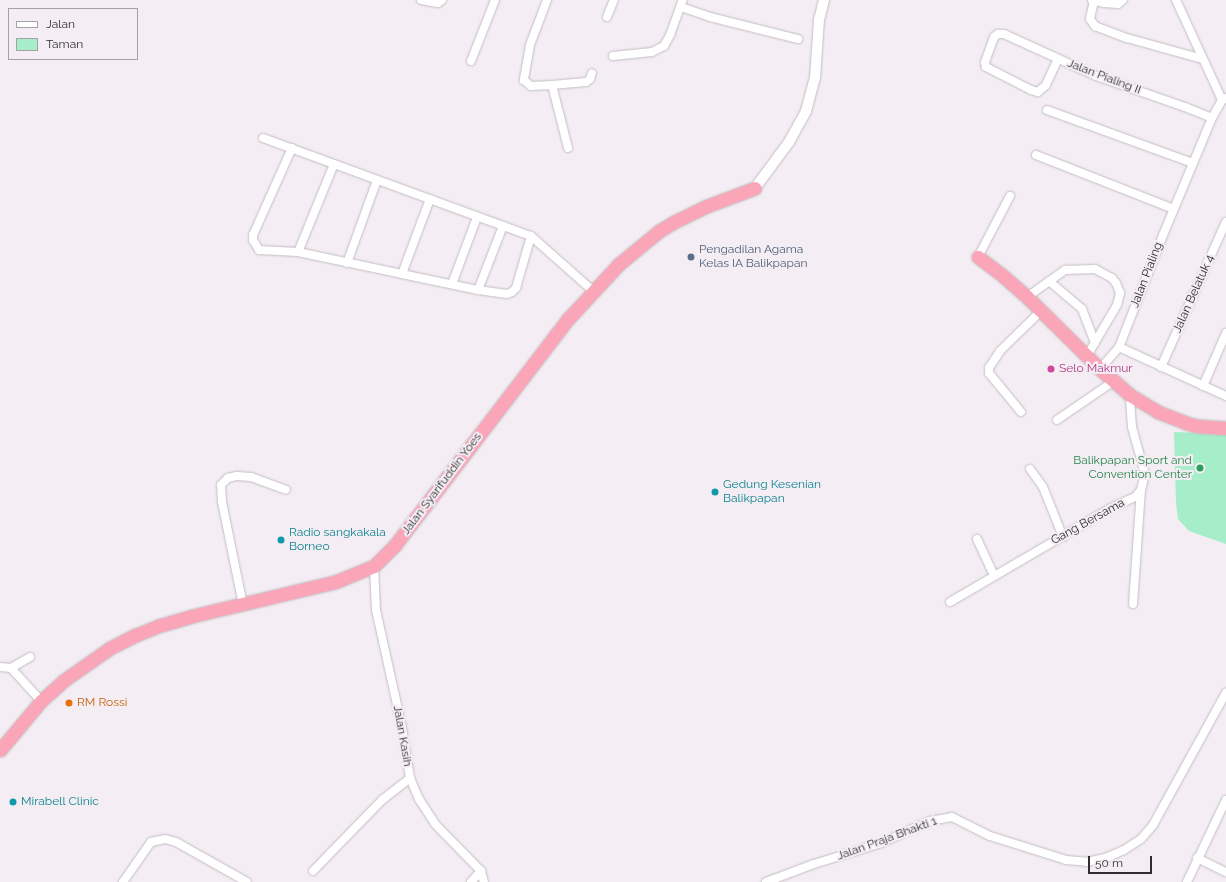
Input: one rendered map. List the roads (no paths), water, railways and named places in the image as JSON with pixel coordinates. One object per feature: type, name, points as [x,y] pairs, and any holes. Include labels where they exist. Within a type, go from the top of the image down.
[{"type":"highway","name":"Jalan Syarifuddin Yoes","points":[[0,750],[41,701],[63,681],[110,648],[136,635],[158,626],[335,582],[374,566],[395,546],[547,345],[593,291],[619,264],[659,231],[707,206],[755,188]]},
{"type":"highway","points":[[978,257],[1027,297],[1086,356],[1130,395],[1158,412],[1186,423],[1197,426],[1226,428]]},
{"type":"street","points":[[421,0],[438,3],[442,0]]},
{"type":"street","points":[[471,61],[495,0]]},
{"type":"street","points":[[547,0],[530,44],[524,80],[531,86],[552,85],[586,82],[590,79],[592,74]]},
{"type":"street","points":[[608,17],[614,0]]},
{"type":"street","points":[[755,188],[789,142],[806,111],[815,78],[819,20],[824,0]]},
{"type":"street","points":[[1123,0],[1118,4],[1093,0],[1090,19],[1095,26],[1127,38],[1202,59]]},
{"type":"street","points":[[1176,0],[1202,59],[1224,99]]},
{"type":"street","points":[[613,56],[636,55],[652,52],[664,46],[682,4],[710,16],[798,39]]},
{"type":"street","name":"Jalan Pialing II","points":[[1058,59],[1046,85],[1038,92],[986,67],[985,59],[994,38],[998,34],[1004,34],[1096,76],[1212,118]]},
{"type":"street","points":[[552,85],[568,148]]},
{"type":"street","name":"Jalan Pialing","points":[[1100,369],[1119,347],[1212,118],[1224,99]]},
{"type":"street","points":[[1047,110],[1193,163]]},
{"type":"street","points":[[263,138],[531,236],[593,291]]},
{"type":"street","points":[[292,148],[253,235],[253,240],[259,250],[298,252],[478,290],[507,294],[516,288],[531,236]]},
{"type":"street","points":[[1036,155],[1174,209]]},
{"type":"street","points":[[298,252],[334,164]]},
{"type":"street","points":[[348,263],[377,180]]},
{"type":"street","points":[[978,257],[1010,196]]},
{"type":"street","points":[[402,274],[430,199]]},
{"type":"street","points":[[452,284],[477,217]]},
{"type":"street","name":"Jalan Belatuk 4","points":[[1161,367],[1226,222]]},
{"type":"street","points":[[478,290],[503,226]]},
{"type":"street","points":[[1027,297],[1066,270],[1077,268],[1095,269],[1112,278],[1120,293],[1116,305],[1086,356]]},
{"type":"street","points":[[1049,281],[1082,309],[1095,343]]},
{"type":"street","points":[[1021,412],[989,373],[989,368],[1000,351],[1041,311]]},
{"type":"street","points":[[1203,386],[1226,332]]},
{"type":"street","points":[[1119,347],[1226,396]]},
{"type":"street","points":[[1057,420],[1114,380]]},
{"type":"street","points":[[1130,395],[1132,427],[1145,474],[1141,490],[1133,604]]},
{"type":"street","points":[[1030,469],[1043,487],[1063,537]]},
{"type":"street","points":[[243,604],[222,502],[221,485],[228,478],[237,476],[251,477],[286,490]]},
{"type":"street","name":"Gang Bersama","points":[[950,602],[994,575],[1063,537],[1111,508],[1135,496],[1141,490]]},
{"type":"street","points":[[977,539],[994,575]]},
{"type":"street","name":"Jalan Kasih","points":[[374,566],[376,610],[402,727],[410,778],[418,799],[435,824],[481,872],[484,882]]},
{"type":"street","points":[[0,667],[11,668],[30,657]]},
{"type":"street","points":[[11,668],[41,701]]},
{"type":"street","name":"Jalan Praja Bhakti 1","points":[[766,882],[814,864],[881,843],[930,821],[952,817],[990,836],[1066,860],[1087,862],[1108,857],[1124,850],[1141,839],[1153,825],[1226,693]]},
{"type":"street","points":[[313,870],[382,800],[410,778]]},
{"type":"street","points":[[1187,882],[1197,858],[1222,818],[1226,800]]},
{"type":"street","points":[[124,882],[151,842],[165,839],[176,842],[246,882]]},
{"type":"street","points":[[1197,858],[1226,872]]},
{"type":"street","points":[[471,882],[481,872]]},
{"type":"place","name":"Pengadilan Agama Kelas IA Balikpapan","points":[[691,257]]},
{"type":"place","name":"Selo Makmur","points":[[1051,369]]},
{"type":"place","name":"Balikpapan Sport and Convention Center","points":[[1200,468]]},
{"type":"place","name":"Gedung Kesenian Balikpapan","points":[[715,492]]},
{"type":"place","name":"Radio sangkakala Borneo","points":[[281,540]]},
{"type":"place","name":"RM Rossi","points":[[69,703]]},
{"type":"place","name":"Mirabell Clinic","points":[[13,802]]}]
